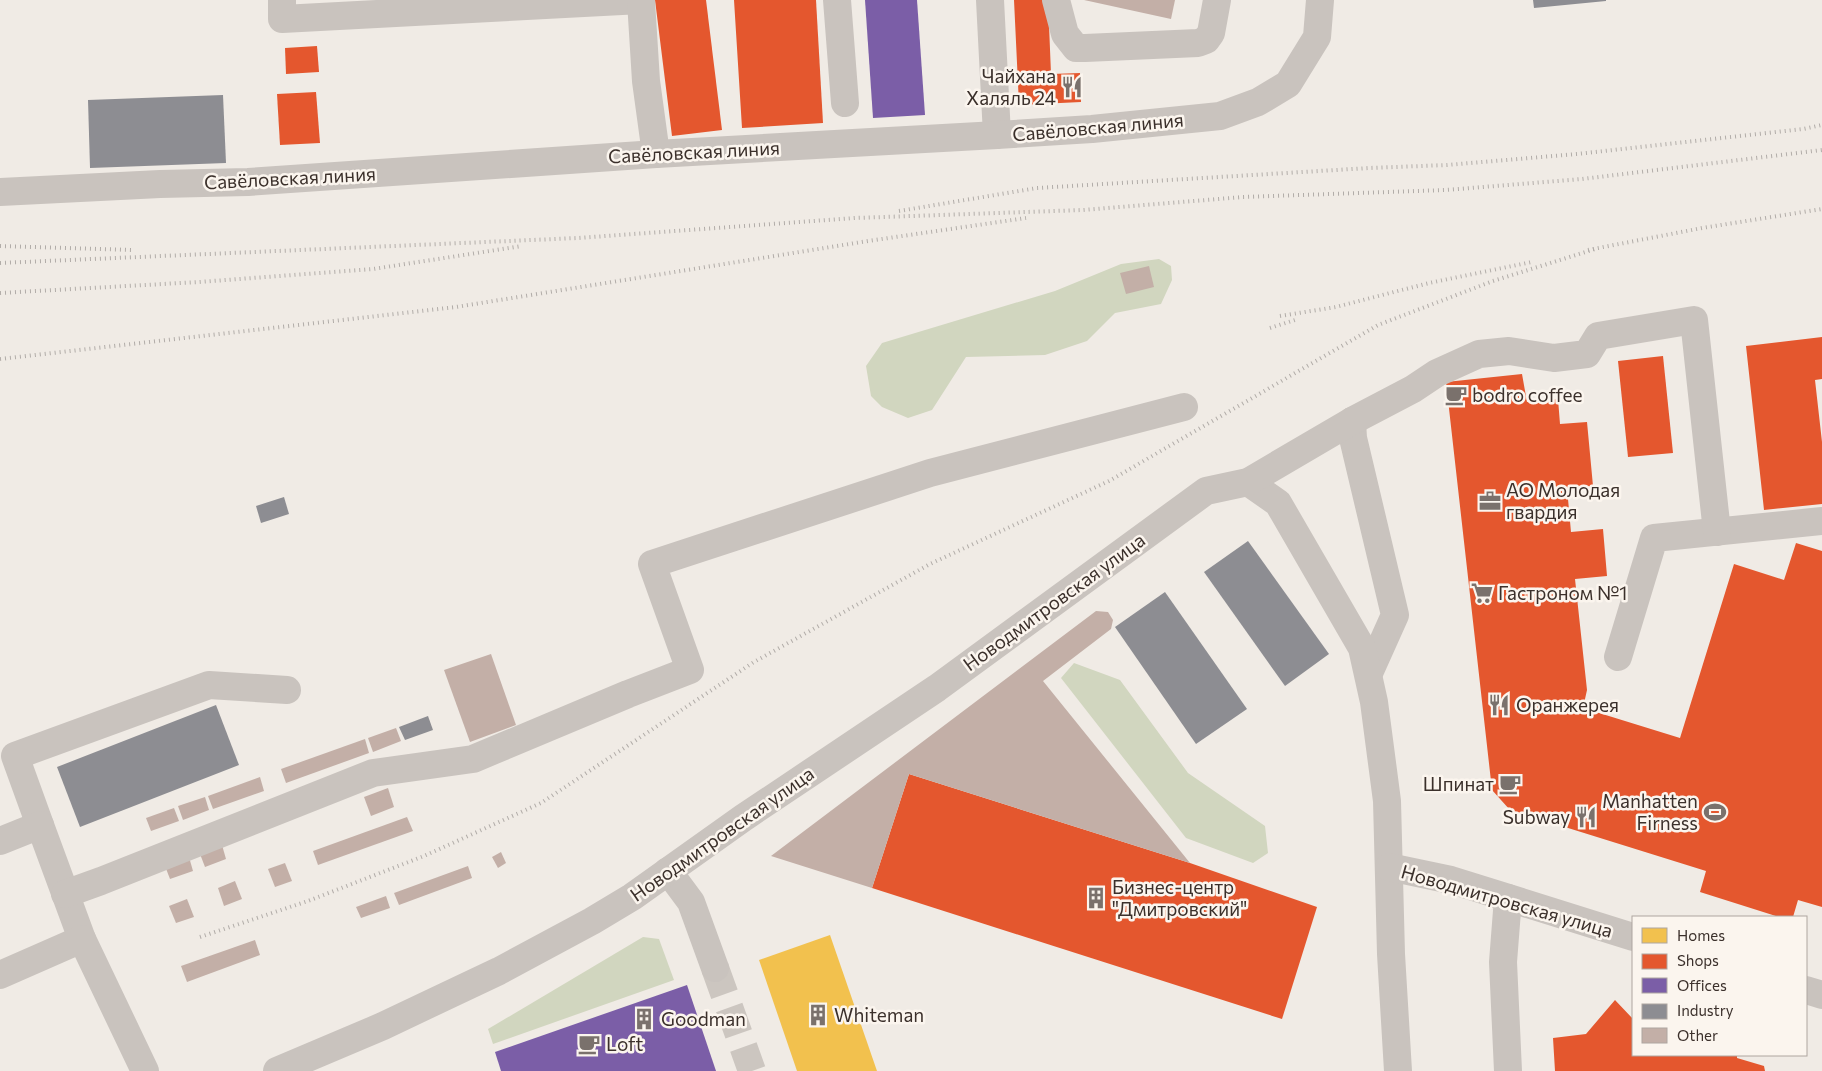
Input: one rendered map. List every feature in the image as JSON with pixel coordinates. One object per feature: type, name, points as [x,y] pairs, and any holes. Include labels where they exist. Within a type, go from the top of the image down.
[{"type":"street","points":[[282,0],[282,19],[641,0],[646,80],[656,154]]},
{"type":"street","points":[[837,0],[845,103]]},
{"type":"street","points":[[990,0],[997,135]]},
{"type":"street","points":[[1056,0],[1065,34],[1076,48],[1198,43],[1206,40],[1211,33],[1217,0]]},
{"type":"street","name":"Савёловская линия","points":[[0,192],[160,184],[248,182],[656,154],[997,135],[1220,116],[1258,102],[1288,84],[1316,37],[1320,0]]},
{"type":"street","points":[[1248,482],[1352,421],[1413,389],[1437,373],[1479,354],[1509,351],[1554,358],[1587,354],[1598,336],[1694,320],[1717,532]]},
{"type":"street","points":[[65,894],[373,773],[473,760],[628,694],[690,670],[652,564],[930,473],[1184,407]]},
{"type":"street","points":[[1352,421],[1353,438],[1395,615],[1369,673]]},
{"type":"street","name":"Новодмитровская улица","points":[[277,1071],[383,1026],[499,972],[632,897],[743,818],[937,688],[1206,491],[1248,482],[1278,504],[1362,648],[1369,673],[1388,801],[1389,867],[1450,880],[1632,937]]},
{"type":"street","points":[[1618,657],[1654,538],[1822,521]]},
{"type":"street","points":[[145,1071],[82,938],[15,756],[209,685],[287,690]]},
{"type":"street","points":[[0,842],[40,825]]},
{"type":"street","points":[[1389,867],[1391,954],[1398,1071]]},
{"type":"street","points":[[668,871],[691,902],[715,968]]},
{"type":"street","points":[[1508,898],[1503,962],[1508,1071]]},
{"type":"street","points":[[0,975],[82,938]]},
{"type":"street","points":[[1807,990],[1822,995]]},
{"type":"green space","points":[[1159,259],[1171,266],[1172,280],[1161,304],[1115,313],[1087,341],[1045,355],[966,357],[932,410],[908,418],[882,407],[871,396],[866,366],[882,343],[1055,291],[1121,264]]},
{"type":"green space","points":[[1074,663],[1120,680],[1188,773],[1265,826],[1268,853],[1253,863],[1186,838],[1061,678]]},
{"type":"green space","points":[[643,937],[659,939],[674,980],[493,1044],[488,1029]]},
{"type":"building: Homes","name":"Whiteman","points":[[830,935],[877,1071],[797,1071],[759,960]]},
{"type":"building: Shops","points":[[655,0],[706,0],[722,130],[672,136]]},
{"type":"building: Shops","points":[[734,0],[816,0],[823,123],[742,128]]},
{"type":"building: Shops","points":[[1014,0],[1048,0],[1051,74],[1080,73],[1081,102],[1019,105]]},
{"type":"building: Shops","points":[[317,46],[319,72],[286,74],[285,48]]},
{"type":"building: Shops","points":[[316,92],[320,143],[280,145],[277,94]]},
{"type":"building: Shops","points":[[1822,337],[1822,379],[1815,380],[1822,442],[1822,504],[1764,510],[1746,346]]},
{"type":"building: Shops","points":[[1663,356],[1673,453],[1628,457],[1618,361]]},
{"type":"building: Shops","points":[[1522,374],[1527,402],[1558,399],[1560,424],[1587,422],[1593,486],[1567,488],[1571,532],[1603,529],[1607,576],[1575,579],[1587,690],[1583,708],[1680,738],[1734,564],[1784,580],[1796,543],[1822,551],[1822,907],[1798,900],[1793,916],[1776,916],[1700,892],[1706,871],[1510,810],[1492,790],[1446,382]]},
{"type":"building: Shops","name":"Бизнес-центр \"Дмитровский\"","points":[[909,774],[1190,863],[1317,907],[1282,1019],[872,888]]},
{"type":"building: Shops","points":[[1615,1000],[1632,1018],[1632,1056],[1737,1056],[1737,1058],[1764,1066],[1765,1071],[1555,1071],[1553,1038],[1586,1034]]},
{"type":"building: Offices","points":[[865,0],[917,0],[925,115],[873,118]]},
{"type":"building: Offices","name":"Goodman","points":[[687,985],[716,1071],[501,1071],[495,1052]]},
{"type":"building: Industry","points":[[1533,0],[1606,0],[1606,1],[1534,8]]},
{"type":"building: Industry","points":[[223,95],[226,163],[90,168],[88,100]]},
{"type":"building: Industry","points":[[284,497],[289,514],[261,523],[256,506]]},
{"type":"building: Industry","points":[[1248,541],[1329,654],[1285,686],[1204,572]]},
{"type":"building: Industry","points":[[1165,592],[1247,709],[1196,744],[1115,627]]},
{"type":"building: Industry","points":[[216,705],[239,765],[80,827],[57,767]]},
{"type":"building: Industry","points":[[428,716],[433,730],[405,740],[399,727]]},
{"type":"building: Other","points":[[1084,0],[1175,0],[1171,19]]},
{"type":"building: Other","points":[[1149,266],[1154,287],[1126,294],[1120,273]]},
{"type":"building: Other","points":[[1096,611],[1108,612],[1113,620],[1111,629],[1043,681],[1190,863],[909,774],[872,888],[771,856]]},
{"type":"building: Other","points":[[491,654],[516,725],[470,742],[444,670]]},
{"type":"building: Other","points":[[396,728],[401,741],[373,752],[368,738]]},
{"type":"building: Other","points":[[365,739],[369,753],[286,783],[281,769]]},
{"type":"building: Other","points":[[260,777],[264,791],[213,809],[208,796]]},
{"type":"building: Other","points":[[388,788],[394,807],[371,816],[364,797]]},
{"type":"building: Other","points":[[205,797],[209,810],[183,820],[178,806]]},
{"type":"building: Other","points":[[174,808],[179,821],[151,831],[146,818]]},
{"type":"building: Other","points":[[407,817],[413,831],[318,865],[313,851]]},
{"type":"building: Other","points":[[222,845],[226,859],[205,867],[200,854]]},
{"type":"building: Other","points":[[501,852],[506,863],[498,868],[492,857]]},
{"type":"building: Other","points":[[189,857],[193,871],[170,879],[165,866]]},
{"type":"building: Other","points":[[285,863],[292,881],[275,887],[268,869]]},
{"type":"building: Other","points":[[468,866],[472,878],[399,905],[394,893]]},
{"type":"building: Other","points":[[235,881],[242,899],[224,906],[218,888]]},
{"type":"building: Other","points":[[386,896],[390,908],[361,918],[356,907]]},
{"type":"building: Other","points":[[187,899],[194,917],[176,923],[169,906]]},
{"type":"building: Other","points":[[255,940],[260,955],[187,982],[181,966]]},
{"type":"tunnel","points":[[715,968],[752,1071]]},
{"type":"railway","points":[[899,211],[1037,188],[1447,165],[1577,154],[1803,129],[1822,125]]},
{"type":"railway","points":[[0,263],[578,238],[855,218],[1083,210],[1243,197],[1446,190],[1582,179],[1822,150]]},
{"type":"railway","points":[[1588,250],[1702,228],[1822,209]]},
{"type":"railway","points":[[0,359],[456,307],[868,241],[1026,218]]},
{"type":"railway","points":[[0,246],[133,250]]},
{"type":"railway","points":[[0,293],[199,282],[373,269],[522,246]]},
{"type":"railway","points":[[200,937],[308,901],[424,856],[541,803],[754,662],[930,564],[1109,481],[1378,325],[1493,281],[1595,249]]},
{"type":"railway","points":[[1280,316],[1336,307],[1429,283],[1532,262]]},
{"type":"railway","points":[[1270,328],[1298,319]]},
{"type":"place","name":"Чайхана Халяль 24","points":[[1072,87]]},
{"type":"place","name":"bodro coffee","points":[[1456,395]]},
{"type":"place","name":"АО Молодая гвардия","points":[[1490,501]]},
{"type":"place","name":"Гастроном №1","points":[[1482,593]]},
{"type":"place","name":"Оранжерея","points":[[1499,705]]},
{"type":"place","name":"Шпинат","points":[[1510,784]]},
{"type":"place","name":"Manhatten Firness","points":[[1715,812]]},
{"type":"place","name":"Subway","points":[[1586,817]]},
{"type":"place","name":"Бизнес-центр \"Дмитровский\"","points":[[1096,898]]},
{"type":"place","name":"Whiteman","points":[[818,1015]]},
{"type":"place","name":"Goodman","points":[[644,1019]]},
{"type":"place","name":"Loft","points":[[589,1044]]}]
